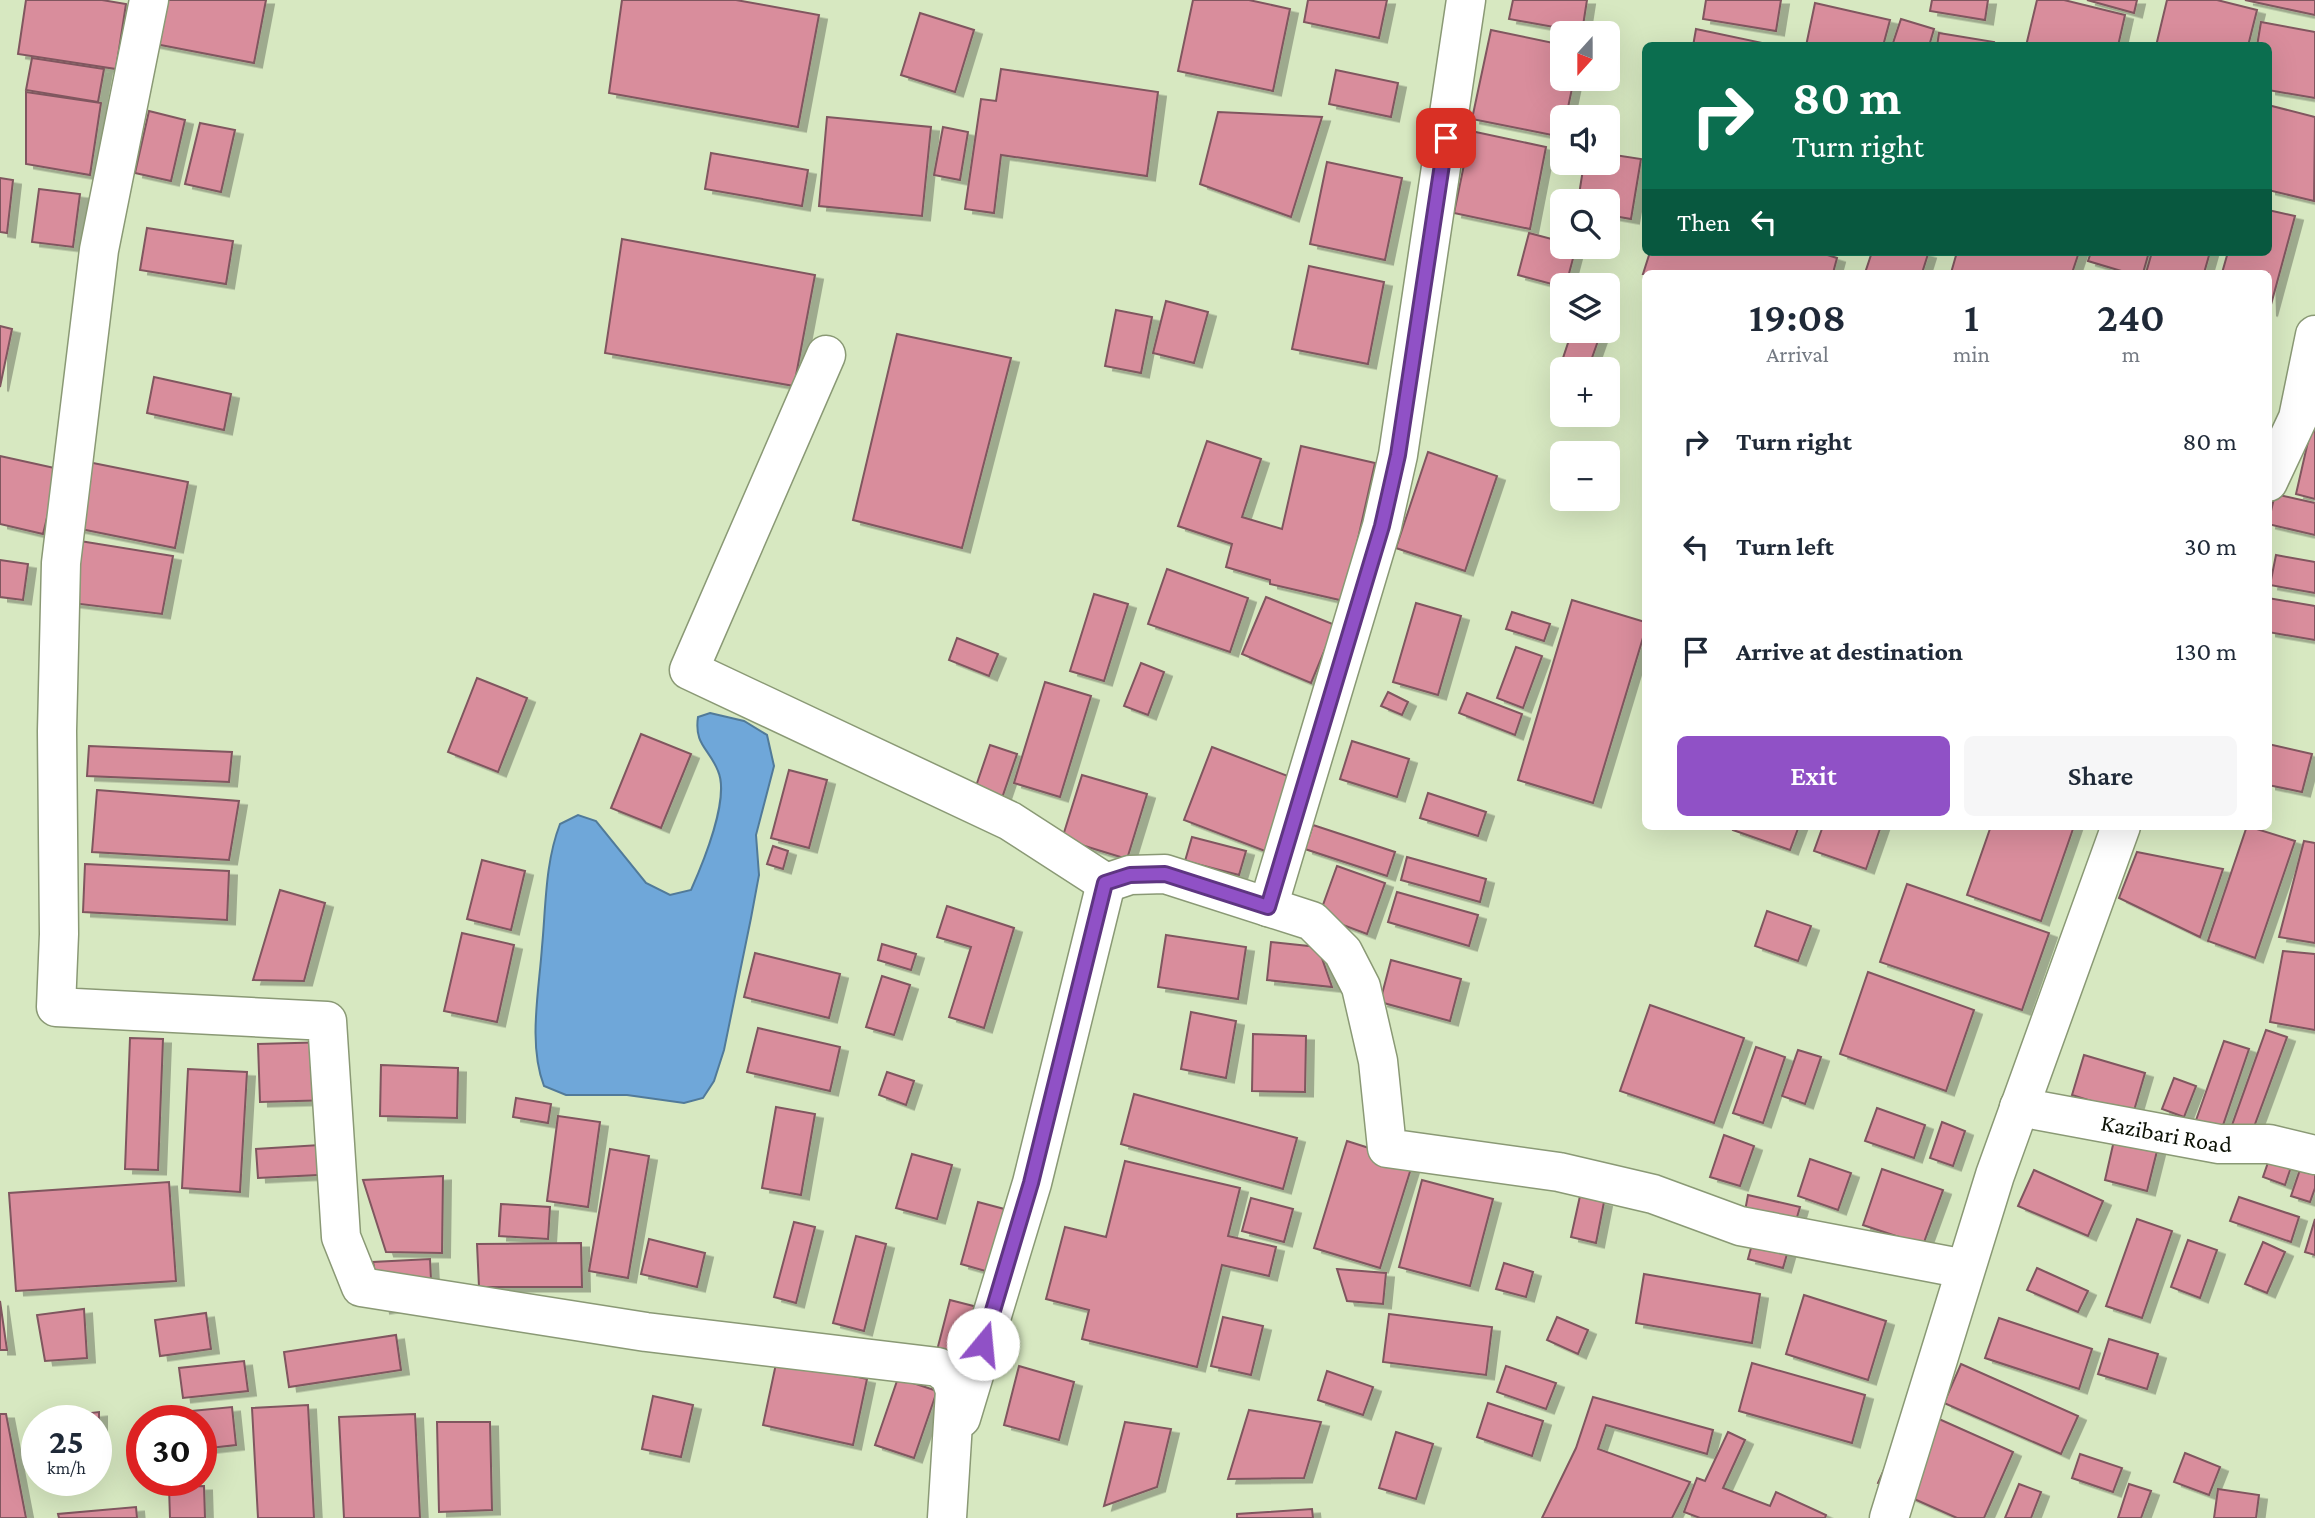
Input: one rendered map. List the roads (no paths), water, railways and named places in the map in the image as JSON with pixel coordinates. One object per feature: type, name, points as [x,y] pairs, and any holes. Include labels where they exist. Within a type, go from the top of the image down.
[{"type":"street","points":[[149,0],[99,250],[61,563],[57,731],[59,934],[56,1007],[327,1021],[341,1237],[361,1287],[646,1332],[938,1367],[950,1376],[955,1391],[947,1518]]},
{"type":"street","points":[[1268,907],[1382,526],[1398,455],[1466,0]]},
{"type":"street","points":[[2272,473],[2298,418],[2315,335]]},
{"type":"street","points":[[827,355],[689,670],[1010,821],[1105,883]]},
{"type":"street","points":[[1889,1518],[1965,1269],[2019,1107],[2120,830]]},
{"type":"street","points":[[1105,883],[1130,875],[1165,874],[1312,922],[1343,952],[1361,987],[1378,1061],[1387,1148],[1559,1172],[1653,1194],[1740,1226],[1965,1269]]},
{"type":"street","points":[[951,1451],[1031,1183],[1105,883]]},
{"type":"street","name":"Kazibari Road","points":[[2019,1107],[2219,1144],[2269,1144],[2315,1155]]},
{"type":"water","points":[[710,713],[744,721],[767,735],[774,766],[756,835],[759,875],[751,918],[724,1050],[714,1081],[703,1098],[684,1103],[627,1095],[566,1095],[544,1086],[537,1053],[536,1017],[545,900],[560,824],[578,815],[596,821],[646,883],[670,895],[691,890],[714,830],[721,797],[718,771],[698,734],[698,717]]}]
